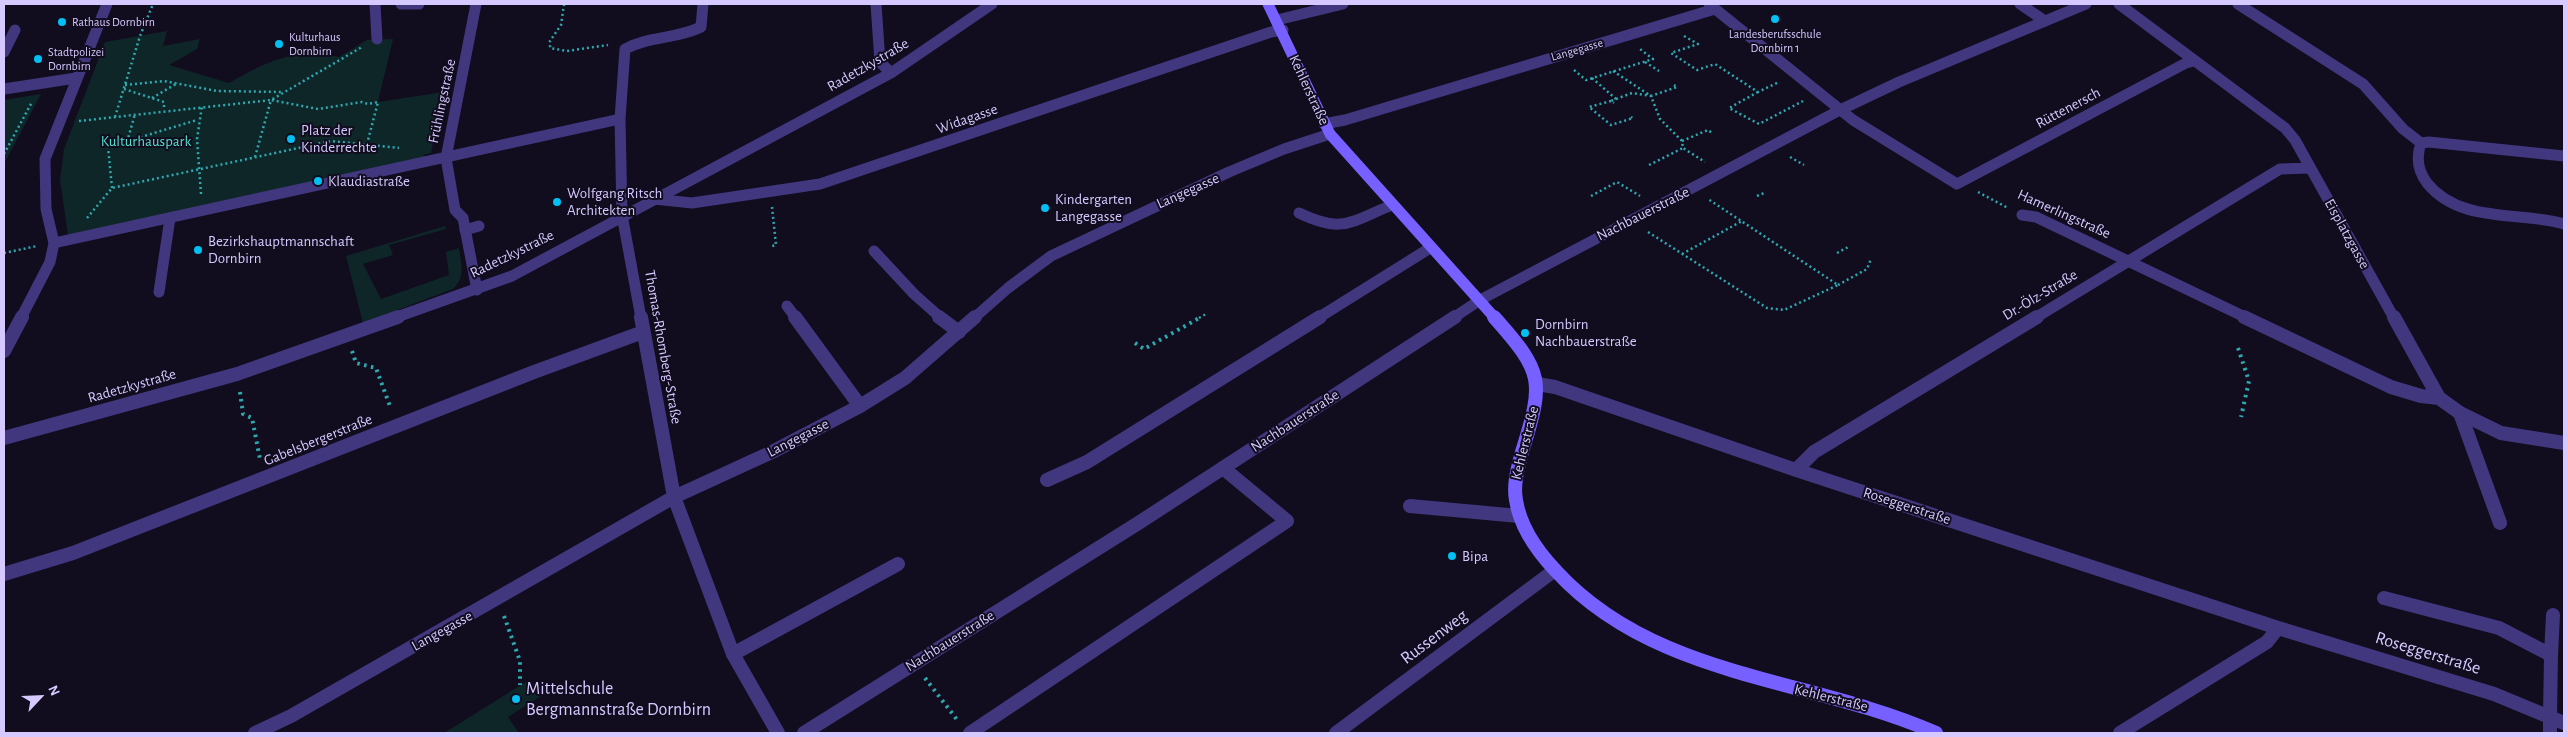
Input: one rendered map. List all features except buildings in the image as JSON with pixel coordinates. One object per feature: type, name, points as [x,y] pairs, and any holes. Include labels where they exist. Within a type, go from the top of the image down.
[{"type":"street","points":[[4,351],[50,262],[54,243],[46,209],[45,159],[107,4]]},
{"type":"street","points":[[375,4],[377,39]]},
{"type":"street","points":[[401,4],[419,4]]},
{"type":"street","name":"Frühlingstraße","points":[[476,4],[460,95],[446,158],[455,210],[463,218],[476,290]]},
{"type":"street","points":[[631,45],[636,41],[691,33],[701,27],[703,4]]},
{"type":"street","points":[[876,4],[880,62],[891,72]]},
{"type":"street","name":"Radetzkystraße","points":[[4,438],[237,374],[512,276],[622,215],[891,72],[992,4]]},
{"type":"street","name":"Kehlerstraße","points":[[1268,4],[1282,30],[1327,129],[1430,248],[1480,300],[1519,347],[1529,364],[1537,384],[1535,410],[1522,446],[1514,484],[1519,516],[1533,542],[1555,570],[1592,606],[1680,653],[1768,682],[1862,705],[1912,722],[1936,733]]},
{"type":"street","points":[[1277,20],[1343,4]]},
{"type":"street","points":[[2020,4],[2045,21]]},
{"type":"street","name":"Nachbauerstraße","points":[[804,733],[1223,468],[1480,300],[1840,110],[1899,82],[2086,4]]},
{"type":"street","name":"Eisplatzgasse","points":[[2119,4],[2285,128],[2295,140],[2438,398],[2460,413],[2501,433],[2564,443]]},
{"type":"street","points":[[2238,4],[2363,84],[2403,129],[2421,143],[2429,142],[2564,156]]},
{"type":"street","points":[[1712,6],[1840,110],[1957,184]]},
{"type":"street","name":"Langegasse","points":[[256,733],[291,716],[494,602],[674,497],[772,452],[860,406],[905,378],[1008,288],[1051,256],[1229,172],[1345,120],[1666,24],[1712,6]]},
{"type":"street","points":[[4,52],[16,30]]},
{"type":"street","name":"Widagasse","points":[[654,199],[692,203],[820,184],[1271,32],[1282,30]]},
{"type":"street","name":"Thomas-Rhomberg-Straße","points":[[631,45],[625,49],[620,118],[622,215],[674,497],[733,654],[778,733]]},
{"type":"street","name":"Rüttenersch","points":[[1957,184],[2194,60]]},
{"type":"street","points":[[4,89],[76,78]]},
{"type":"street","points":[[54,243],[446,158],[620,118]]},
{"type":"street","points":[[2421,143],[2418,150],[2420,171],[2429,188],[2447,203],[2469,211],[2519,214],[2564,224]]},
{"type":"street","name":"Dr.-Ölz-Straße","points":[[1796,470],[1814,452],[2280,169],[2310,168]]},
{"type":"street","points":[[1299,213],[1322,224],[1339,226],[1392,205]]},
{"type":"street","name":"Hamerlingstraße","points":[[2022,215],[2036,217],[2128,260],[2391,388],[2421,396],[2438,398]]},
{"type":"street","points":[[160,292],[170,218]]},
{"type":"street","points":[[465,230],[479,226]]},
{"type":"street","points":[[1046,480],[1087,462],[1430,248]]},
{"type":"street","points":[[874,251],[908,289],[943,321],[959,332]]},
{"type":"street","points":[[787,306],[860,406]]},
{"type":"street","name":"Gabelsbergerstraße","points":[[4,574],[73,554],[397,426],[643,332]]},
{"type":"street","name":"Roseggerstraße","points":[[1537,384],[1555,387],[1796,470],[2278,628],[2494,694],[2557,720]]},
{"type":"street","points":[[2460,413],[2500,523]]},
{"type":"street","points":[[966,729],[1287,522],[1223,468]]},
{"type":"street","points":[[1410,506],[1519,516]]},
{"type":"street","points":[[733,654],[898,564]]},
{"type":"street","name":"Russenweg","points":[[1336,733],[1555,570]]},
{"type":"street","points":[[2384,598],[2499,628],[2551,655]]},
{"type":"street","points":[[2550,733],[2557,720],[2551,655],[2553,615]]},
{"type":"street","points":[[2120,733],[2267,642],[2278,628]]},
{"type":"path","points":[[115,116],[152,4]]},
{"type":"path","points":[[564,4],[561,24],[550,41],[550,48],[567,51],[620,44],[631,45]]},
{"type":"path","points":[[1666,24],[1698,44],[1671,53],[1697,70],[1715,64],[1758,92]]},
{"type":"path","points":[[1581,81],[1653,59],[1623,37]]},
{"type":"path","points":[[255,157],[271,100],[377,39]]},
{"type":"path","points":[[1558,56],[1586,80]]},
{"type":"path","points":[[1644,62],[1659,71]]},
{"type":"path","points":[[1613,71],[1651,96],[1660,119],[1682,142],[1683,148],[1722,172]]},
{"type":"path","points":[[1796,74],[1728,108],[1759,124],[1819,92]]},
{"type":"path","points":[[1592,78],[1616,99]]},
{"type":"path","points":[[125,85],[154,81],[241,93],[284,92]]},
{"type":"path","points":[[152,98],[176,83]]},
{"type":"path","points":[[1631,117],[1633,118],[1611,125],[1589,107],[1612,102],[1632,93],[1651,96],[1677,87],[1674,85]]},
{"type":"path","points":[[124,89],[164,102],[164,110]]},
{"type":"path","points":[[4,154],[34,98],[26,100]]},
{"type":"path","points":[[58,123],[164,110],[271,100],[318,109],[362,102],[378,102],[367,144]]},
{"type":"path","points":[[201,196],[197,170],[197,120],[202,106]]},
{"type":"path","points":[[127,142],[135,114]]},
{"type":"path","points":[[197,120],[108,147],[112,188],[331,141],[406,150]]},
{"type":"path","points":[[1682,142],[1708,130],[1712,133]]},
{"type":"path","points":[[1649,165],[1683,148]]},
{"type":"path","points":[[1591,196],[1618,182],[1656,206]]},
{"type":"path","name":"Hamerlingstraße","points":[[1957,184],[1969,188],[2022,215]]},
{"type":"path","points":[[1692,188],[1838,285]]},
{"type":"path","points":[[771,191],[776,245],[772,246]]},
{"type":"path","points":[[1757,196],[1764,193]]},
{"type":"path","points":[[1629,220],[1767,308],[1784,310],[1838,285],[1867,269],[1871,259]]},
{"type":"path","points":[[1682,254],[1742,221]]},
{"type":"path","points":[[4,252],[54,243]]},
{"type":"path","points":[[1837,253],[1850,246]]},
{"type":"path","points":[[1135,343],[1144,349],[1206,314]]},
{"type":"path","points":[[2238,348],[2249,381],[2241,417]]},
{"type":"path","points":[[354,357],[356,363],[376,368],[397,426]]},
{"type":"path","points":[[237,374],[243,414],[252,418],[264,478]]},
{"type":"path","points":[[494,602],[503,613],[520,661],[520,685]]},
{"type":"path","points":[[914,663],[966,729]]},
{"type":"green space","name":"Kulturhauspark","points":[[167,31],[163,46],[200,39],[197,49],[169,65],[229,83],[281,58],[308,54],[339,57],[367,40],[393,39],[378,102],[443,92],[431,153],[423,155],[430,158],[68,235],[60,180],[64,149],[105,42]]},
{"type":"green space","points":[[41,94],[4,164],[4,100]]},
{"type":"green space","points":[[445,226],[446,229],[389,245],[393,255],[363,264],[381,299],[449,275],[446,252],[459,248],[462,270],[460,280],[453,289],[363,323],[346,256]]},
{"type":"green space","points":[[529,680],[541,696],[508,717],[519,733],[444,733]]},
{"type":"place","name":"Landesberufsschule Dornbirn 1","points":[[1775,19]]},
{"type":"place","name":"Rathaus Dornbirn","points":[[62,22]]},
{"type":"place","name":"Kulturhaus Dornbirn","points":[[279,44]]},
{"type":"place","name":"Stadtpolizei Dornbirn","points":[[38,59]]},
{"type":"place","name":"Platz der Kinderrechte","points":[[291,139]]},
{"type":"place","name":"Klaudiastraße","points":[[318,181]]},
{"type":"place","name":"Wolfgang Ritsch Architekten","points":[[557,202]]},
{"type":"place","name":"Kindergarten Langegasse","points":[[1045,208]]},
{"type":"place","name":"Bezirkshauptmannschaft Dornbirn","points":[[198,250]]},
{"type":"place","name":"Dornbirn Nachbauerstraße","points":[[1525,333]]},
{"type":"place","name":"Bipa","points":[[1452,556]]},
{"type":"place","name":"Mittelschule Bergmannstraße Dornbirn","points":[[516,699]]}]
